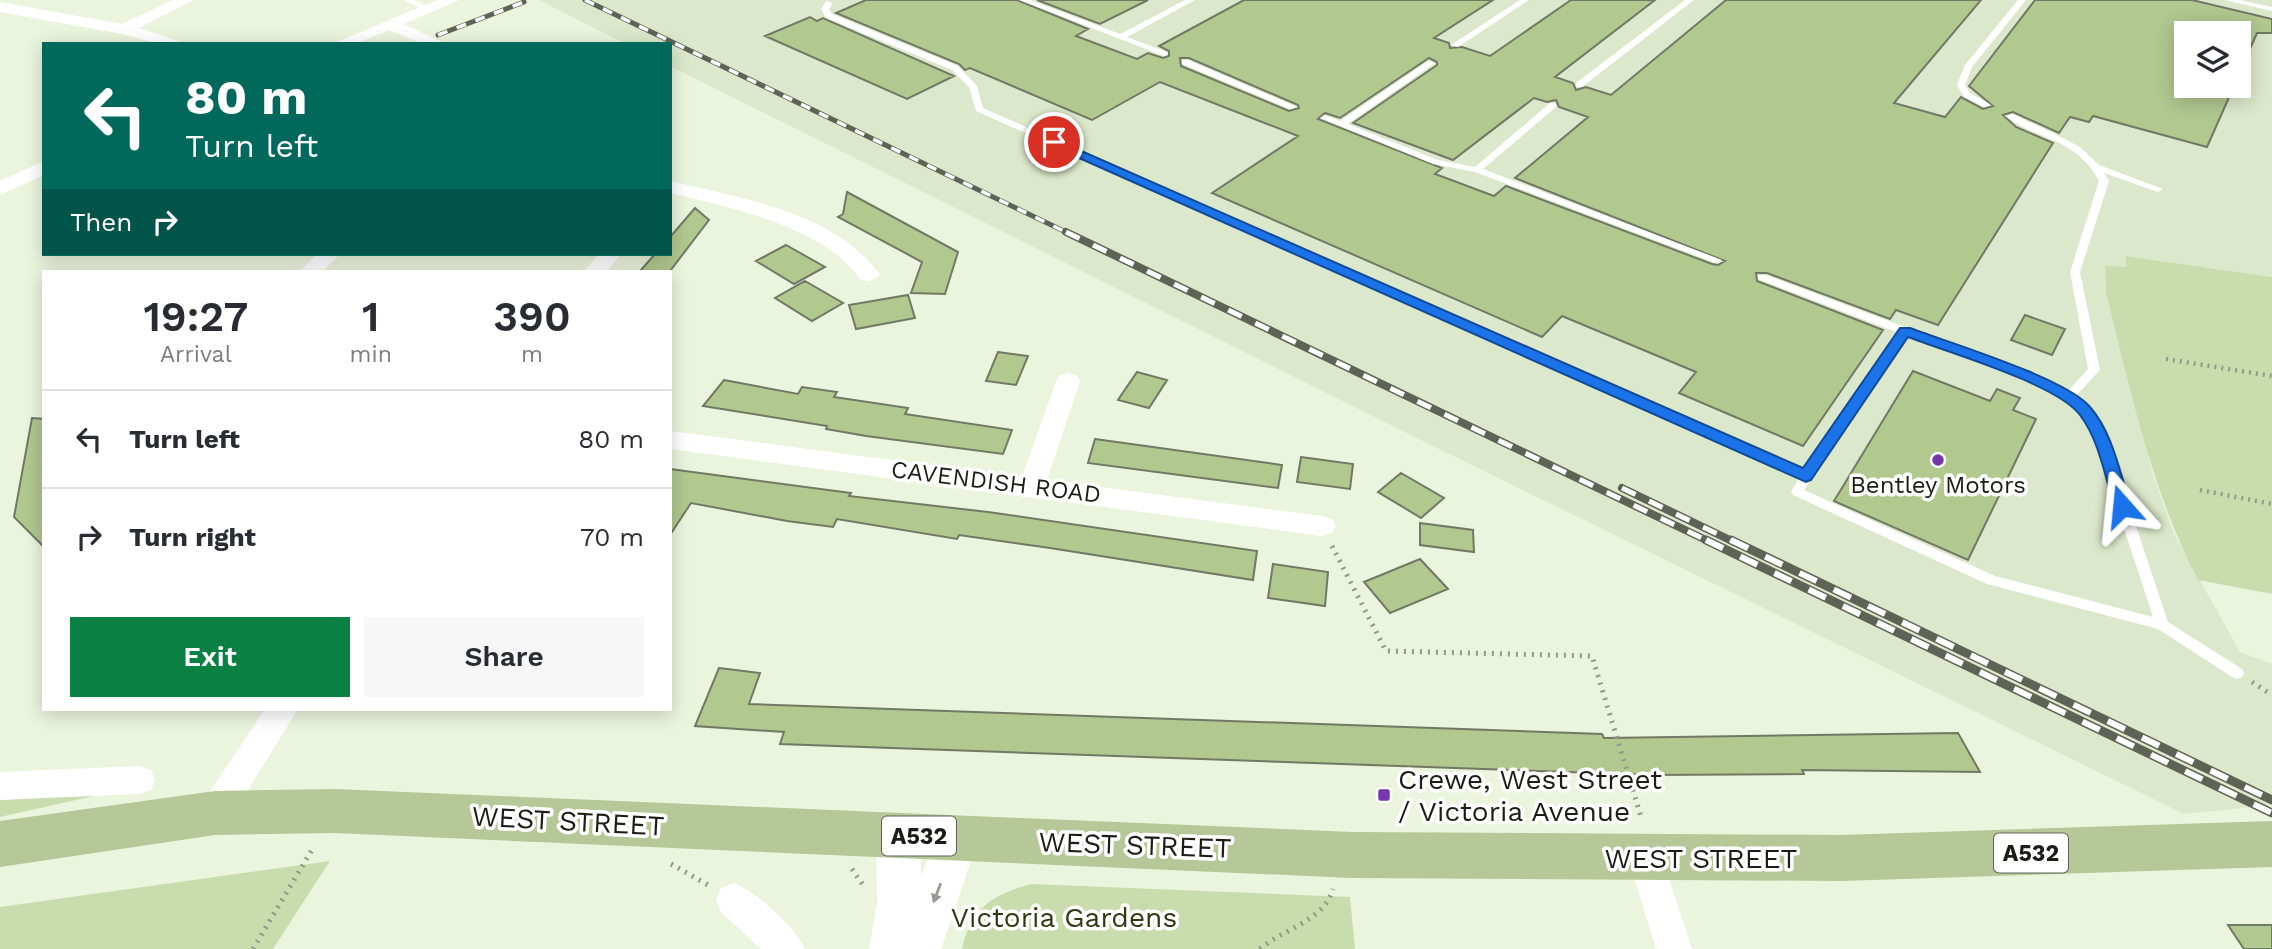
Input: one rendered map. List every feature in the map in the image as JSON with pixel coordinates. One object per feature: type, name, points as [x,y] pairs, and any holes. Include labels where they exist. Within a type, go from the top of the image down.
[{"type":"main road","name":"WEST STREET","points":[[0,844],[215,813],[335,811],[1333,854],[1841,858],[2220,848],[2272,844]]},
{"type":"street","points":[[124,29],[186,0]]},
{"type":"street","points":[[345,42],[450,0]]},
{"type":"street","points":[[0,7],[124,29],[172,42]]},
{"type":"street","points":[[388,24],[433,42]]},
{"type":"street","points":[[0,189],[42,168]]},
{"type":"street","points":[[673,190],[776,216],[813,231],[862,260],[869,275]]},
{"type":"street","points":[[312,270],[327,256]]},
{"type":"street","points":[[596,270],[608,256]]},
{"type":"street","points":[[1032,486],[1068,381]]},
{"type":"street","name":"CAVENDISH ROAD","points":[[672,440],[1322,526]]},
{"type":"street","points":[[215,813],[281,711]]},
{"type":"street","points":[[0,786],[139,780]]},
{"type":"street","points":[[892,949],[900,903],[898,835]]},
{"type":"street","points":[[918,949],[957,838]]},
{"type":"street","points":[[1649,858],[1674,949]]},
{"type":"street","points":[[733,900],[787,949]]},
{"type":"lane","points":[[408,0],[429,9]]},
{"type":"lane","points":[[1023,0],[1164,54]]},
{"type":"lane","points":[[1121,37],[1191,0]]},
{"type":"lane","points":[[1455,45],[1525,0]]},
{"type":"lane","points":[[1579,85],[1690,0]]},
{"type":"lane","points":[[1987,105],[1967,95],[1961,85],[1968,67],[2022,0]]},
{"type":"lane","points":[[2229,0],[2272,9]]},
{"type":"lane","points":[[829,1],[825,9],[829,16],[955,68],[973,86],[979,109],[1806,476]]},
{"type":"lane","points":[[1185,62],[1293,107]]},
{"type":"lane","points":[[1341,125],[1431,63]]},
{"type":"lane","points":[[1476,170],[1553,105]]},
{"type":"lane","points":[[2009,116],[2068,145],[2099,168],[2158,189]]},
{"type":"lane","points":[[1324,118],[1436,162],[1476,170],[1717,260]]},
{"type":"lane","points":[[2068,398],[2094,370],[2075,272],[2104,181],[2099,168]]},
{"type":"lane","points":[[1762,277],[2034,380],[2084,409],[2099,434],[2162,625]]},
{"type":"lane","points":[[1905,331],[1797,492],[1992,580],[2162,625],[2237,673]]},
{"type":"path","points":[[2166,359],[2272,376]]},
{"type":"path","points":[[2200,490],[2272,504]]},
{"type":"path","points":[[1322,526],[1386,651],[1592,656],[1649,858]]},
{"type":"path","points":[[253,949],[335,811]]},
{"type":"path","points":[[1260,949],[1279,933],[1319,914],[1331,902],[1334,882],[1333,854]]},
{"type":"shaded area","name":"Bentley Motors","points":[[539,0],[2272,0],[2272,277],[2125,256],[2127,267],[2105,267],[2106,293],[2154,478],[2174,534],[2240,652],[2272,664],[2272,805],[2184,814],[1437,448],[672,67],[672,42],[622,42]]},
{"type":"green space","points":[[2125,256],[2272,277],[2272,594],[2198,580],[2182,546],[2167,511],[2144,440],[2106,293],[2105,266],[2127,267]]},
{"type":"green space","points":[[147,784],[0,817],[0,800]]},
{"type":"green space","points":[[330,861],[273,949],[0,949],[0,907]]},
{"type":"green space","name":"Victoria Gardens","points":[[1031,884],[1350,897],[1355,949],[962,949],[971,923],[985,905],[1005,893]]},
{"type":"building","points":[[866,0],[1017,0],[1088,29],[1076,36],[1137,59],[1148,53],[1163,58],[1169,56],[1169,51],[1159,46],[1244,0],[1493,0],[1434,38],[1449,43],[1450,48],[1462,47],[1490,56],[1571,0],[1655,0],[1555,77],[1573,83],[1576,90],[1586,87],[1611,95],[1726,0],[1981,0],[1894,103],[1945,117],[1961,97],[1983,109],[1993,106],[1969,86],[2035,0],[2192,0],[2272,19],[2272,33],[2257,33],[2251,47],[2251,21],[2174,21],[2174,98],[2229,98],[2207,147],[2093,116],[2089,122],[2070,117],[2059,133],[2013,112],[2003,115],[2016,127],[2053,143],[1938,325],[1896,310],[1890,319],[1767,273],[1756,273],[1757,281],[1883,330],[1803,446],[1679,393],[1696,372],[1562,316],[1542,337],[1212,193],[1298,136],[1160,82],[1092,120],[970,68],[965,70],[959,64],[836,13]],"holes":[[[1180,58],[1189,58],[1298,105],[1299,108],[1289,111],[1181,66]],[[1429,58],[1437,62],[1437,65],[1353,123],[1453,160],[1534,98],[1547,102],[1556,100],[1559,107],[1588,117],[1515,178],[1725,261],[1718,265],[1712,264],[1506,186],[1494,196],[1435,174],[1442,168],[1318,119],[1325,113],[1340,118]]]},
{"type":"building","points":[[1037,0],[1148,0],[1100,24]]},
{"type":"building","points":[[810,17],[817,21],[823,18],[954,76],[907,99],[765,36]]},
{"type":"building","points":[[847,192],[958,252],[945,294],[911,293],[922,262],[838,217],[843,214]]},
{"type":"building","points":[[695,208],[709,220],[671,270],[641,270],[653,256],[672,256],[672,235]]},
{"type":"building","points":[[786,245],[825,267],[794,284],[756,261]]},
{"type":"building","points":[[805,281],[843,303],[812,321],[775,298]]},
{"type":"building","points":[[908,295],[915,318],[856,329],[849,305]]},
{"type":"building","points":[[2025,315],[2065,329],[2052,355],[2011,340]]},
{"type":"building","points":[[998,352],[1028,356],[1016,385],[986,381]]},
{"type":"building","name":"Bentley Motors","points":[[1913,371],[1990,401],[1997,389],[2020,398],[2013,410],[2036,419],[1968,560],[1834,501]]},
{"type":"building","points":[[1137,372],[1167,380],[1149,408],[1118,400]]},
{"type":"building","points":[[724,380],[798,394],[802,387],[837,392],[834,397],[908,408],[905,414],[1012,430],[1003,454],[866,436],[826,429],[827,426],[703,406]]},
{"type":"building","points":[[32,418],[42,419],[42,545],[14,517]]},
{"type":"building","points":[[1095,439],[1282,465],[1278,488],[1088,463]]},
{"type":"building","points":[[1301,457],[1353,464],[1350,489],[1297,482]]},
{"type":"building","points":[[672,469],[1257,551],[1253,580],[959,535],[957,539],[837,519],[833,527],[787,521],[691,503],[672,532]]},
{"type":"building","points":[[1401,473],[1444,498],[1421,518],[1378,492]]},
{"type":"building","points":[[1420,523],[1473,530],[1474,552],[1420,545]]},
{"type":"building","points":[[1420,559],[1448,589],[1390,613],[1364,582]]},
{"type":"building","points":[[1273,564],[1328,572],[1325,606],[1268,598]]},
{"type":"building","points":[[719,668],[760,673],[749,704],[1602,734],[1604,738],[1958,733],[1980,772],[1802,770],[1804,774],[1651,775],[780,744],[784,732],[695,726]]},
{"type":"building","points":[[2228,925],[2272,925],[2272,949],[2244,949]]},
{"type":"railway","points":[[585,0],[1070,234]]},
{"type":"railway","points":[[438,35],[524,2]]},
{"type":"railway","points":[[1066,232],[1710,542]]},
{"type":"railway","points":[[1622,488],[1734,542]]},
{"type":"railway","points":[[1706,540],[2272,813]]},
{"type":"railway","points":[[1731,540],[2272,800]]},
{"type":"place","name":"Bentley Motors","points":[[1938,460]]},
{"type":"place","name":"Crewe, West Street / Victoria Avenue","points":[[1384,795]]},
{"type":"route","points":[[1054,142],[1806,476],[1905,331],[2060,391],[2084,409],[2099,434],[2122,506]]}]
